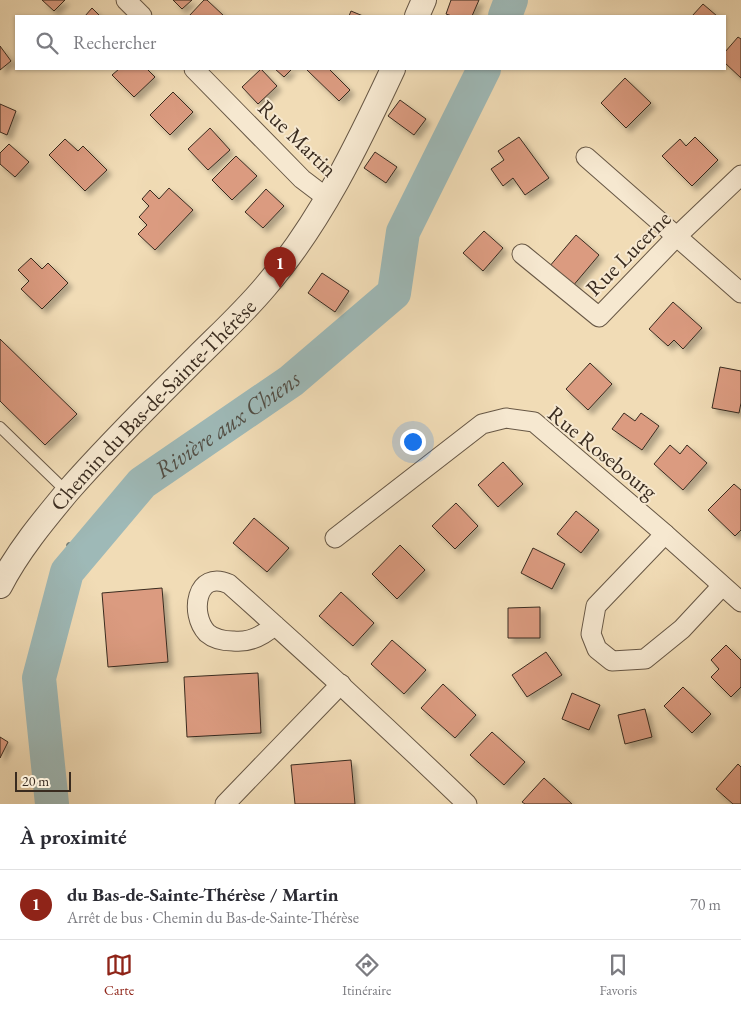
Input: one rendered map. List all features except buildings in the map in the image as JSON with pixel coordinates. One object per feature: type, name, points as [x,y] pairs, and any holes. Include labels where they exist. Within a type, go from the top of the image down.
[{"type":"street","points":[[126,0],[141,15]]},
{"type":"street","points":[[417,15],[424,0]]},
{"type":"street","name":"Rue Martin","points":[[195,70],[302,179],[327,198]]},
{"type":"street","name":"Chemin du Bas-de-Sainte-Thérèse","points":[[0,586],[30,538],[51,510],[113,442],[267,286],[298,245],[327,198],[393,70]]},
{"type":"street","points":[[586,157],[741,293]]},
{"type":"street","name":"Rue Lucerne","points":[[522,254],[599,316],[676,237],[741,175]]},
{"type":"street","name":"Rue Rosebourg","points":[[335,538],[482,424],[506,418],[534,422],[741,602]]},
{"type":"street","points":[[665,534],[596,606],[591,634],[598,649],[612,661],[645,659],[682,629],[722,586]]},
{"type":"street","points":[[275,625],[341,684],[467,804]]},
{"type":"street","points":[[225,804],[341,684]]},
{"type":"lane","points":[[0,427],[68,492]]},
{"type":"waterway","name":"Rivière aux Chiens","points":[[505,15],[511,0]]},
{"type":"waterway","name":"Rivière aux Chiens","points":[[52,804],[39,678],[67,572],[142,483],[291,381],[394,293],[403,232],[484,70]]},
{"type":"waterway","points":[[69,545],[79,556]]},
{"type":"place","name":"du Bas-de-Sainte-Thérèse / Martin","points":[[280,288]]}]
